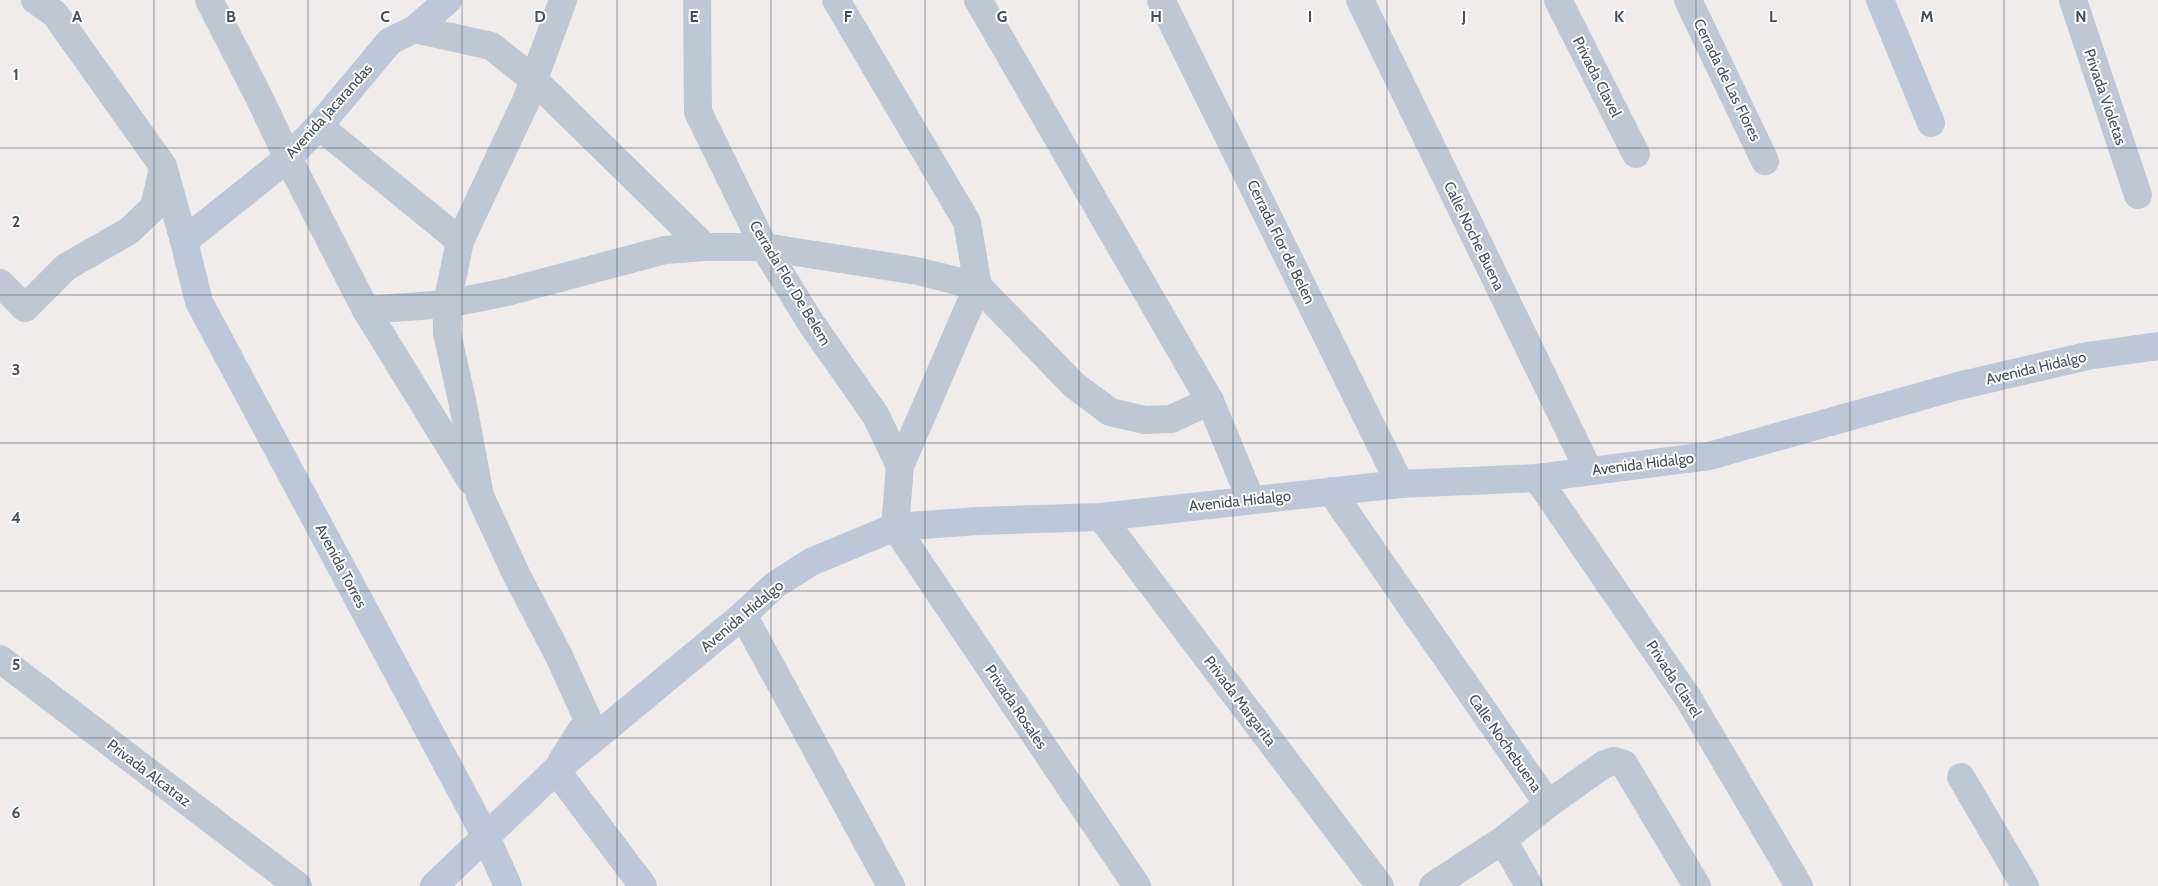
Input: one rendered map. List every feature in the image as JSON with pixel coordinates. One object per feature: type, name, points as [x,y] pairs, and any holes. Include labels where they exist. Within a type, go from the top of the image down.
[{"type":"main road","name":"Avenida Jacarandas","points":[[184,242],[288,158],[319,126],[390,41],[415,29],[448,0]]},
{"type":"main road","points":[[1880,0],[1931,123]]},
{"type":"main road","name":"Avenida Torres","points":[[184,242],[199,302],[486,837],[508,886]]},
{"type":"main road","name":"Avenida Hidalgo","points":[[434,886],[556,770],[743,615],[775,585],[811,562],[895,527],[978,521],[1100,517],[1400,484],[1537,478],[1709,456],[1958,386],[2087,356],[2158,346]]},
{"type":"main road","points":[[556,770],[643,886]]},
{"type":"street","points":[[209,0],[366,310],[480,496],[517,576],[559,656],[588,720],[556,770]]},
{"type":"street","points":[[480,496],[448,333],[447,304],[460,241],[526,101],[563,0]]},
{"type":"street","name":"Cerrada Flor De Belem","points":[[697,0],[698,112],[764,247],[811,323],[876,416],[900,466]]},
{"type":"street","points":[[836,0],[967,222],[978,286],[900,466],[895,527]]},
{"type":"street","points":[[978,0],[1210,401],[1250,500]]},
{"type":"street","name":"Cerrada Flor de Belen","points":[[1162,0],[1400,484]]},
{"type":"street","name":"Calle Noche Buena","points":[[1360,0],[1588,471]]},
{"type":"street","name":"Privada Clavel","points":[[1558,0],[1636,154]]},
{"type":"street","name":"Cerrada de Las Flores","points":[[1688,0],[1765,160]]},
{"type":"street","name":"Privada Violetas","points":[[2073,0],[2138,195]]},
{"type":"street","points":[[53,5],[163,166],[184,242]]},
{"type":"street","points":[[415,29],[491,46],[533,79],[705,246]]},
{"type":"street","points":[[319,126],[460,241]]},
{"type":"street","points":[[0,283],[25,308],[66,267],[129,231],[154,207],[163,166]]},
{"type":"street","points":[[366,310],[447,304],[507,292],[665,250],[705,246],[764,247],[917,271],[978,286],[1074,385],[1110,412],[1144,420],[1171,419],[1210,401]]},
{"type":"street","name":"Privada Clavel","points":[[1537,478],[1688,698],[1799,886]]},
{"type":"street","name":"Calle Nochebuena","points":[[1331,491],[1548,804],[1603,765],[1614,761],[1624,764],[1697,886]]},
{"type":"street","name":"Privada Margarita","points":[[1100,517],[1380,886]]},
{"type":"street","name":"Privada Rosales","points":[[895,527],[1137,886]]},
{"type":"street","points":[[743,615],[891,886]]},
{"type":"street","name":"Privada Alcatraz","points":[[0,659],[298,886]]},
{"type":"street","points":[[1961,777],[2024,886]]},
{"type":"street","points":[[1434,886],[1503,840],[1548,804]]},
{"type":"street","points":[[1503,840],[1529,886]]}]
